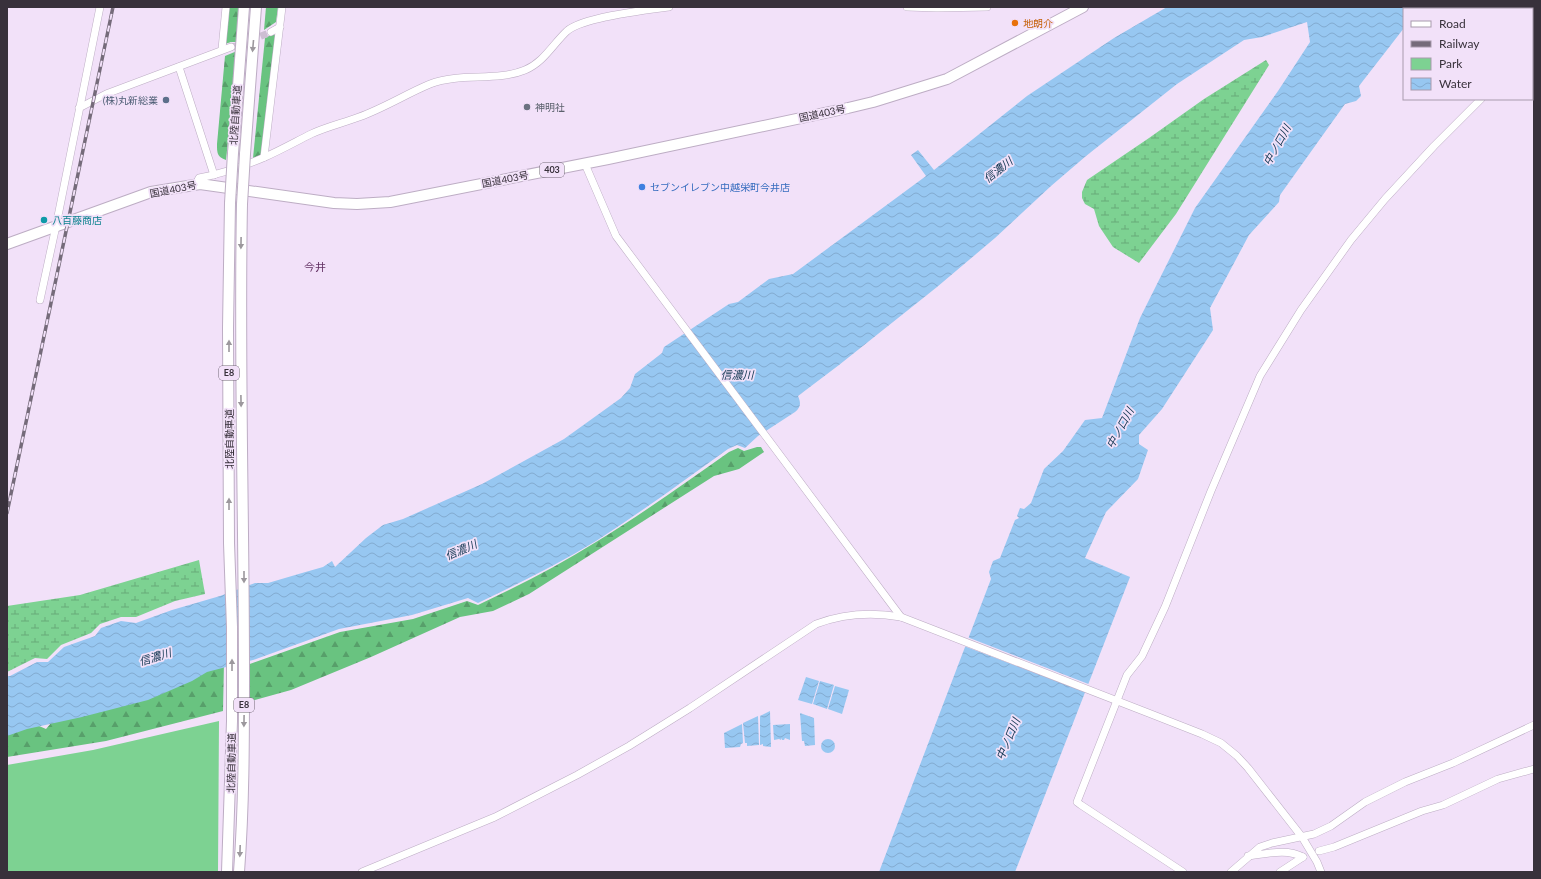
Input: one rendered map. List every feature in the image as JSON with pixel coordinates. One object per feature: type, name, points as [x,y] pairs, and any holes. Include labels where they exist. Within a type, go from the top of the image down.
[{"type":"highway","name":"北陸自動車道","points":[[227,872],[232,721],[232,627],[229,543],[228,321],[230,203],[244,7]]},
{"type":"highway","name":"北陸自動車道","points":[[239,872],[243,791],[244,718],[244,538],[241,336],[242,204],[256,7]]},
{"type":"highway","name":"国道403号","points":[[7,244],[151,192],[196,184],[334,203],[357,204],[390,202],[585,164],[854,107],[947,79],[1083,7]]},
{"type":"street","points":[[40,300],[100,7]]},
{"type":"street","points":[[222,49],[226,7]]},
{"type":"street","points":[[264,157],[282,7]]},
{"type":"street","points":[[196,184],[199,178],[214,175],[264,157],[312,134],[359,117],[432,84],[464,76],[498,75],[523,70],[533,66],[543,58],[574,26],[604,18],[669,7]]},
{"type":"street","points":[[907,7],[987,7]]},
{"type":"street","points":[[270,32],[280,27]]},
{"type":"street","points":[[79,108],[106,94],[179,67],[222,49],[231,47]]},
{"type":"street","points":[[179,67],[214,175]]},
{"type":"street","points":[[1183,872],[1077,802],[1127,675],[1142,656],[1165,607],[1211,491],[1260,376],[1300,310],[1351,240],[1385,199],[1434,146],[1480,100]]},
{"type":"street","points":[[585,164],[616,236],[669,309],[901,617]]},
{"type":"street","points":[[362,872],[494,817],[577,775],[629,746],[690,708],[816,624],[826,620],[857,614],[901,617],[1202,734],[1230,750],[1248,768],[1302,837],[1317,862],[1321,872]]},
{"type":"street","points":[[1231,872],[1260,847],[1314,834],[1331,826],[1365,802],[1405,782],[1452,763],[1534,725]]},
{"type":"street","points":[[1319,851],[1334,847],[1422,811],[1443,805],[1498,779],[1534,769]]},
{"type":"street","points":[[1248,856],[1287,852],[1303,857],[1280,872]]},
{"type":"green space","points":[[229,7],[240,7],[237,42],[225,44]]},
{"type":"green space","points":[[266,7],[278,7],[276,22],[264,30]]},
{"type":"green space","points":[[273,34],[276,36],[261,155],[253,158],[265,38]]},
{"type":"green space","points":[[237,51],[226,160],[219,156],[217,152],[225,56]]},
{"type":"green space","points":[[1266,60],[1269,65],[1176,214],[1139,263],[1113,247],[1099,226],[1094,209],[1085,204],[1082,198],[1082,192],[1087,180],[1204,99]]},
{"type":"green space","points":[[761,447],[764,452],[739,469],[714,476],[529,594],[493,611],[460,617],[371,657],[291,690],[248,702],[247,665],[340,632],[413,619],[467,601],[478,605],[508,591],[582,551],[647,509],[729,452],[738,448],[744,451]]},
{"type":"green space","points":[[199,560],[205,594],[175,601],[136,617],[121,617],[100,624],[91,633],[61,645],[47,659],[35,658],[7,672],[7,606],[80,595]]},
{"type":"green space","points":[[224,662],[223,711],[106,741],[7,757],[7,729],[30,722],[46,729],[57,716]]},
{"type":"green space","points":[[219,721],[218,872],[7,872],[7,765],[93,750]]},
{"type":"water","name":"信濃川","points":[[1167,7],[1427,7],[1403,8],[1403,29],[1359,86],[1361,96],[1356,101],[1345,104],[1280,195],[1279,202],[1249,235],[1210,308],[1213,330],[1162,409],[1139,435],[1139,444],[1148,450],[1138,479],[1106,512],[1085,558],[1130,577],[1015,872],[879,872],[991,579],[989,572],[993,561],[1000,558],[1015,520],[1019,518],[1017,516],[1020,508],[1024,509],[1031,503],[1044,469],[1063,451],[1085,420],[1102,418],[1140,318],[1195,208],[1278,91],[1310,42],[1307,22],[1262,37],[1244,40],[1177,84],[1086,156],[995,238],[937,287],[798,396],[800,405],[795,412],[758,436],[745,448],[737,445],[728,449],[630,519],[567,558],[478,603],[468,598],[412,615],[339,629],[253,660],[207,672],[192,681],[148,700],[27,729],[7,736],[7,676],[10,676],[37,662],[48,662],[64,647],[95,636],[101,628],[121,621],[136,623],[255,583],[268,583],[323,567],[332,561],[335,567],[366,538],[383,525],[403,519],[482,484],[564,439],[621,398],[630,388],[635,374],[662,353],[664,347],[729,304],[738,302],[769,279],[793,274],[926,176],[911,155],[918,150],[934,170],[1027,96],[1114,38]]},
{"type":"water","points":[[806,677],[819,681],[812,704],[798,700]]},
{"type":"water","points":[[820,681],[834,685],[827,709],[813,704]]},
{"type":"water","points":[[835,686],[849,690],[842,714],[828,709]]},
{"type":"water","points":[[770,711],[771,747],[763,746],[763,744],[760,745],[760,716]]},
{"type":"water","points":[[800,713],[814,718],[815,745],[805,746],[804,741],[802,741]]},
{"type":"water","points":[[758,716],[759,745],[747,746],[747,743],[745,743],[743,723]]},
{"type":"water","points":[[742,724],[743,743],[740,747],[725,748],[724,733]]},
{"type":"water","points":[[790,724],[790,740],[785,738],[782,740],[782,738],[781,740],[774,740],[773,725]]},
{"type":"water","points":[[825,739],[831,739],[835,743],[835,749],[831,753],[825,753],[821,749],[821,743]]},
{"type":"pier","points":[[967,637],[1091,685],[1088,693],[964,646]]},
{"type":"tunnel","points":[[231,47],[271,32]]},
{"type":"railway","points":[[7,513],[113,7]]},
{"type":"place","name":"地朗介","points":[[1015,23]]},
{"type":"place","name":"(株)丸新総業","points":[[166,100]]},
{"type":"place","name":"神明社","points":[[527,107]]},
{"type":"place","name":"セブンイレブン中越栄町今井店","points":[[642,187]]},
{"type":"place","name":"八百藤商店","points":[[44,220]]},
{"type":"district","name":"今井","points":[[315,267]]},
{"type":"water label","name":"中ノ口川","points":[[1277,145]]},
{"type":"water label","name":"中ノ口川","points":[[1120,428]]},
{"type":"water label","name":"中ノ口川","points":[[1008,739]]}]
